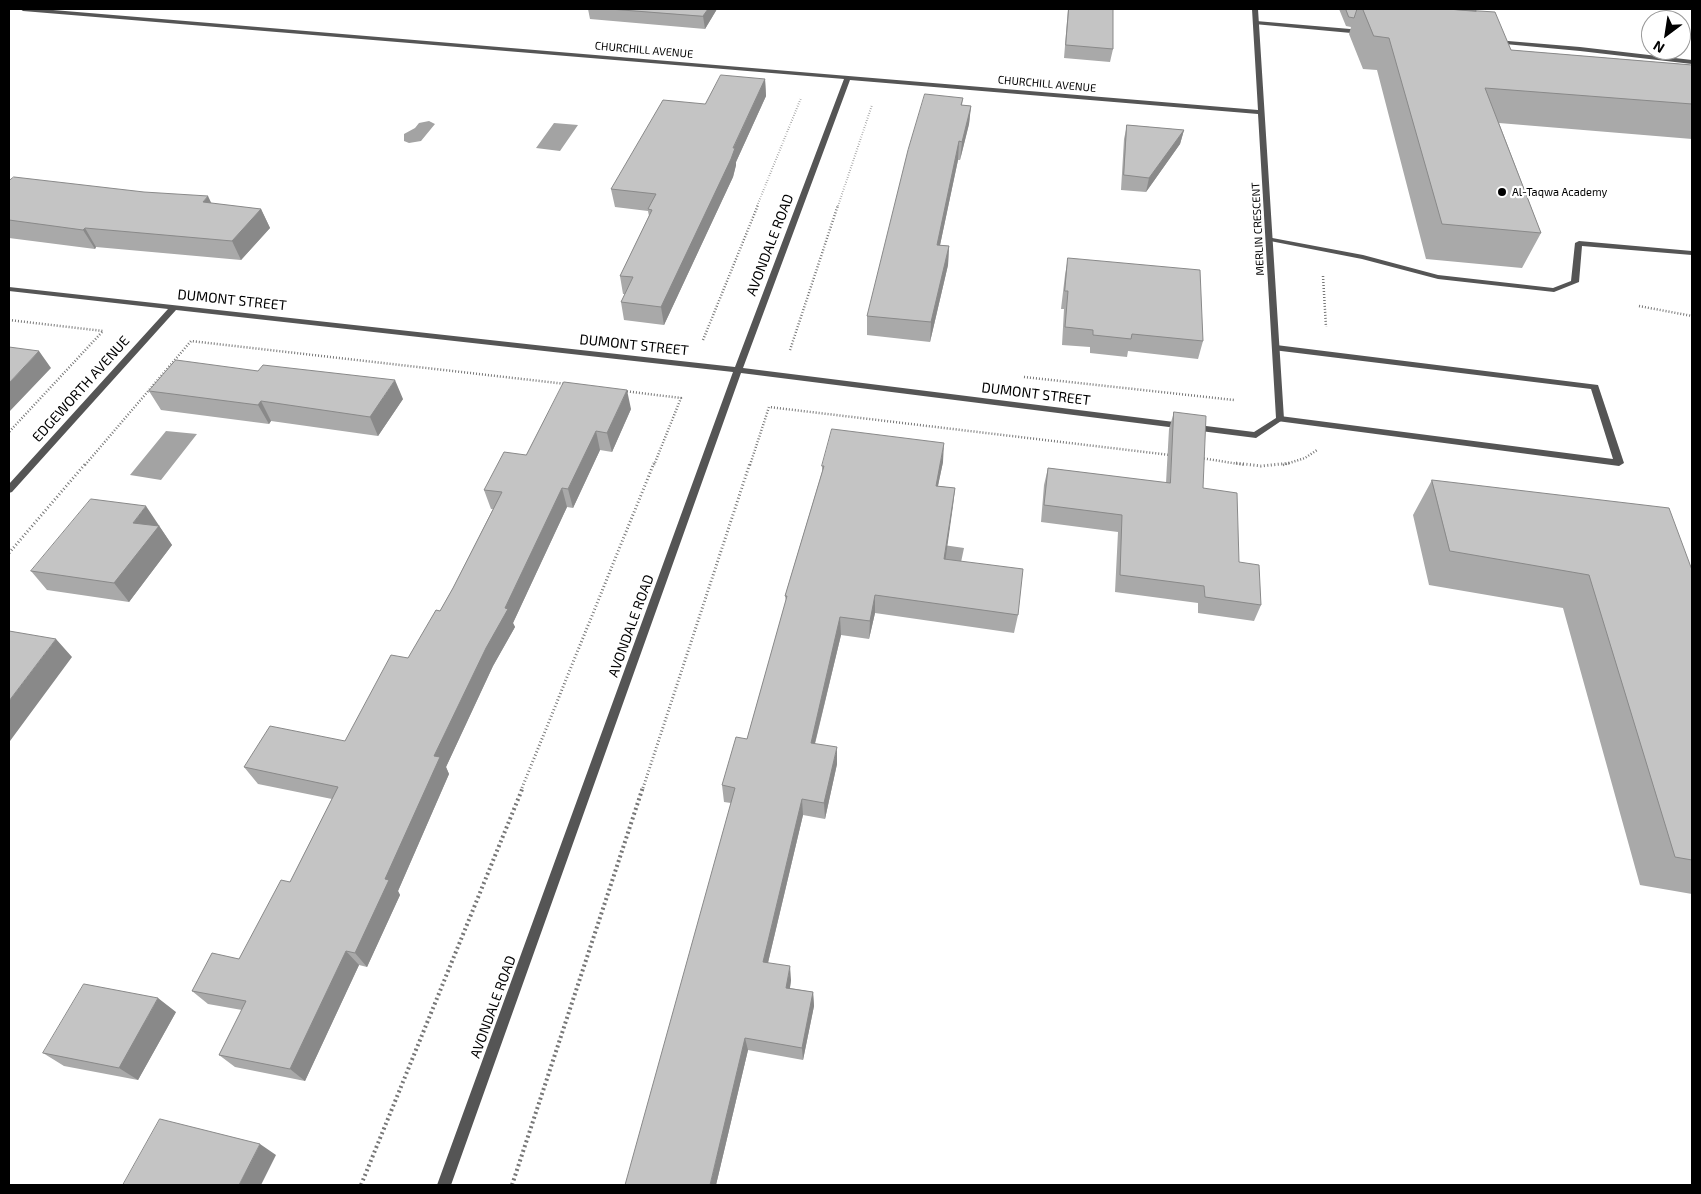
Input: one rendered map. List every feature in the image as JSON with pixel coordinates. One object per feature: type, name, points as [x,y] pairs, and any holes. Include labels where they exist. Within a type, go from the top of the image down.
[{"type":"street","name":"CHURCHILL AVENUE","points":[[24,9],[1262,112]]},
{"type":"street","name":"MERLIN CRESCENT","points":[[1255,9],[1280,419]]},
{"type":"street","points":[[1256,23],[1374,32]]},
{"type":"street","points":[[1492,42],[1580,49],[1692,62]]},
{"type":"street","name":"AVONDALE ROAD","points":[[444,1185],[738,370],[848,78]]},
{"type":"street","points":[[1270,239],[1363,257],[1438,277],[1554,290],[1575,282],[1579,243],[1692,253]]},
{"type":"street","name":"DUMONT STREET","points":[[9,289],[738,370],[1256,435],[1280,419]]},
{"type":"street","name":"EDGEWORTH AVENUE","points":[[9,490],[174,307]]},
{"type":"street","points":[[1276,348],[1595,387],[1618,463],[1280,419]]},
{"type":"path","points":[[702,341],[804,91]]},
{"type":"path","points":[[790,351],[875,96]]},
{"type":"path","points":[[1323,272],[1326,330]]},
{"type":"path","points":[[1639,306],[1692,316]]},
{"type":"path","points":[[9,320],[103,331],[9,432]]},
{"type":"path","points":[[9,553],[190,340],[573,385]]},
{"type":"path","points":[[1017,376],[1234,400]]},
{"type":"path","points":[[361,1185],[680,398],[622,391]]},
{"type":"path","points":[[512,1185],[769,407],[1179,456]]},
{"type":"path","points":[[1199,458],[1276,467],[1307,459],[1322,447]]},
{"type":"shaded area","points":[[429,121],[435,124],[421,141],[409,143],[404,141],[404,134],[415,128],[419,123]]},
{"type":"shaded area","points":[[554,123],[578,125],[560,151],[536,148]]},
{"type":"shaded area","points":[[166,431],[197,434],[161,480],[130,475]]},
{"type":"shaded area","points":[[916,541],[964,548],[960,567],[911,560]]},
{"type":"building","points":[[610,9],[708,9],[703,16]]},
{"type":"building","points":[[1069,9],[1113,9],[1113,49],[1066,45]]},
{"type":"building","points":[[1346,9],[1357,9],[1354,18],[1349,17]]},
{"type":"building","points":[[1363,9],[1448,9],[1495,12],[1511,50],[1692,65],[1692,104],[1485,88],[1541,233],[1442,224],[1389,38],[1374,36]]},
{"type":"building","points":[[1448,9],[1475,9],[1476,11]]},
{"type":"building","points":[[721,75],[765,79],[733,148],[735,148],[731,159],[661,307],[621,302],[633,277],[620,276],[652,210],[648,209],[656,194],[611,189],[663,100],[705,104]]},
{"type":"building","points":[[925,94],[963,98],[961,105],[971,106],[962,142],[959,141],[937,245],[949,246],[931,322],[867,316],[908,150]]},
{"type":"building","points":[[1127,125],[1184,130],[1149,178],[1124,175]]},
{"type":"building","points":[[14,177],[144,192],[208,196],[203,202],[261,209],[232,241],[85,228],[83,230],[9,220],[9,181]]},
{"type":"building","points":[[1068,258],[1200,270],[1203,341],[1132,334],[1131,339],[1093,335],[1093,330],[1065,327],[1068,291],[1065,291]]},
{"type":"building","points":[[9,347],[39,351],[9,383]]},
{"type":"building","points":[[176,360],[258,371],[263,365],[395,380],[370,417],[261,401],[258,405],[149,391]]},
{"type":"building","points":[[564,382],[627,390],[607,433],[596,431],[568,489],[562,488],[505,608],[508,609],[486,648],[434,756],[440,757],[385,879],[389,880],[355,953],[346,951],[290,1069],[219,1055],[246,1001],[192,991],[212,953],[239,959],[281,880],[290,882],[338,787],[244,767],[270,726],[345,741],[391,655],[408,658],[436,610],[440,611],[453,588],[502,492],[484,490],[504,452],[526,455]]},
{"type":"building","points":[[1174,412],[1206,416],[1203,488],[1237,493],[1239,562],[1259,565],[1261,605],[1205,597],[1204,586],[1120,575],[1122,515],[1044,505],[1048,468],[1170,483]]},
{"type":"building","points":[[832,429],[944,443],[936,486],[955,488],[944,559],[1023,569],[1018,615],[875,595],[870,621],[840,617],[811,743],[837,747],[824,803],[802,799],[763,962],[790,966],[786,988],[813,992],[802,1048],[745,1038],[710,1185],[625,1185],[735,788],[722,785],[736,737],[747,739],[787,596],[785,596],[824,466],[822,466]]},
{"type":"building","points":[[1432,480],[1669,508],[1692,570],[1692,860],[1675,857],[1589,575],[1450,551]]},
{"type":"building","points":[[91,499],[146,506],[133,523],[159,526],[114,583],[31,571]]},
{"type":"building","points":[[9,631],[56,639],[9,701]]},
{"type":"building","points":[[84,984],[158,998],[119,1068],[43,1053]]},
{"type":"building","points":[[160,1119],[260,1144],[239,1185],[123,1185]]},
{"type":"place","name":"Al-Taqwa Academy","points":[[1502,192]]}]
